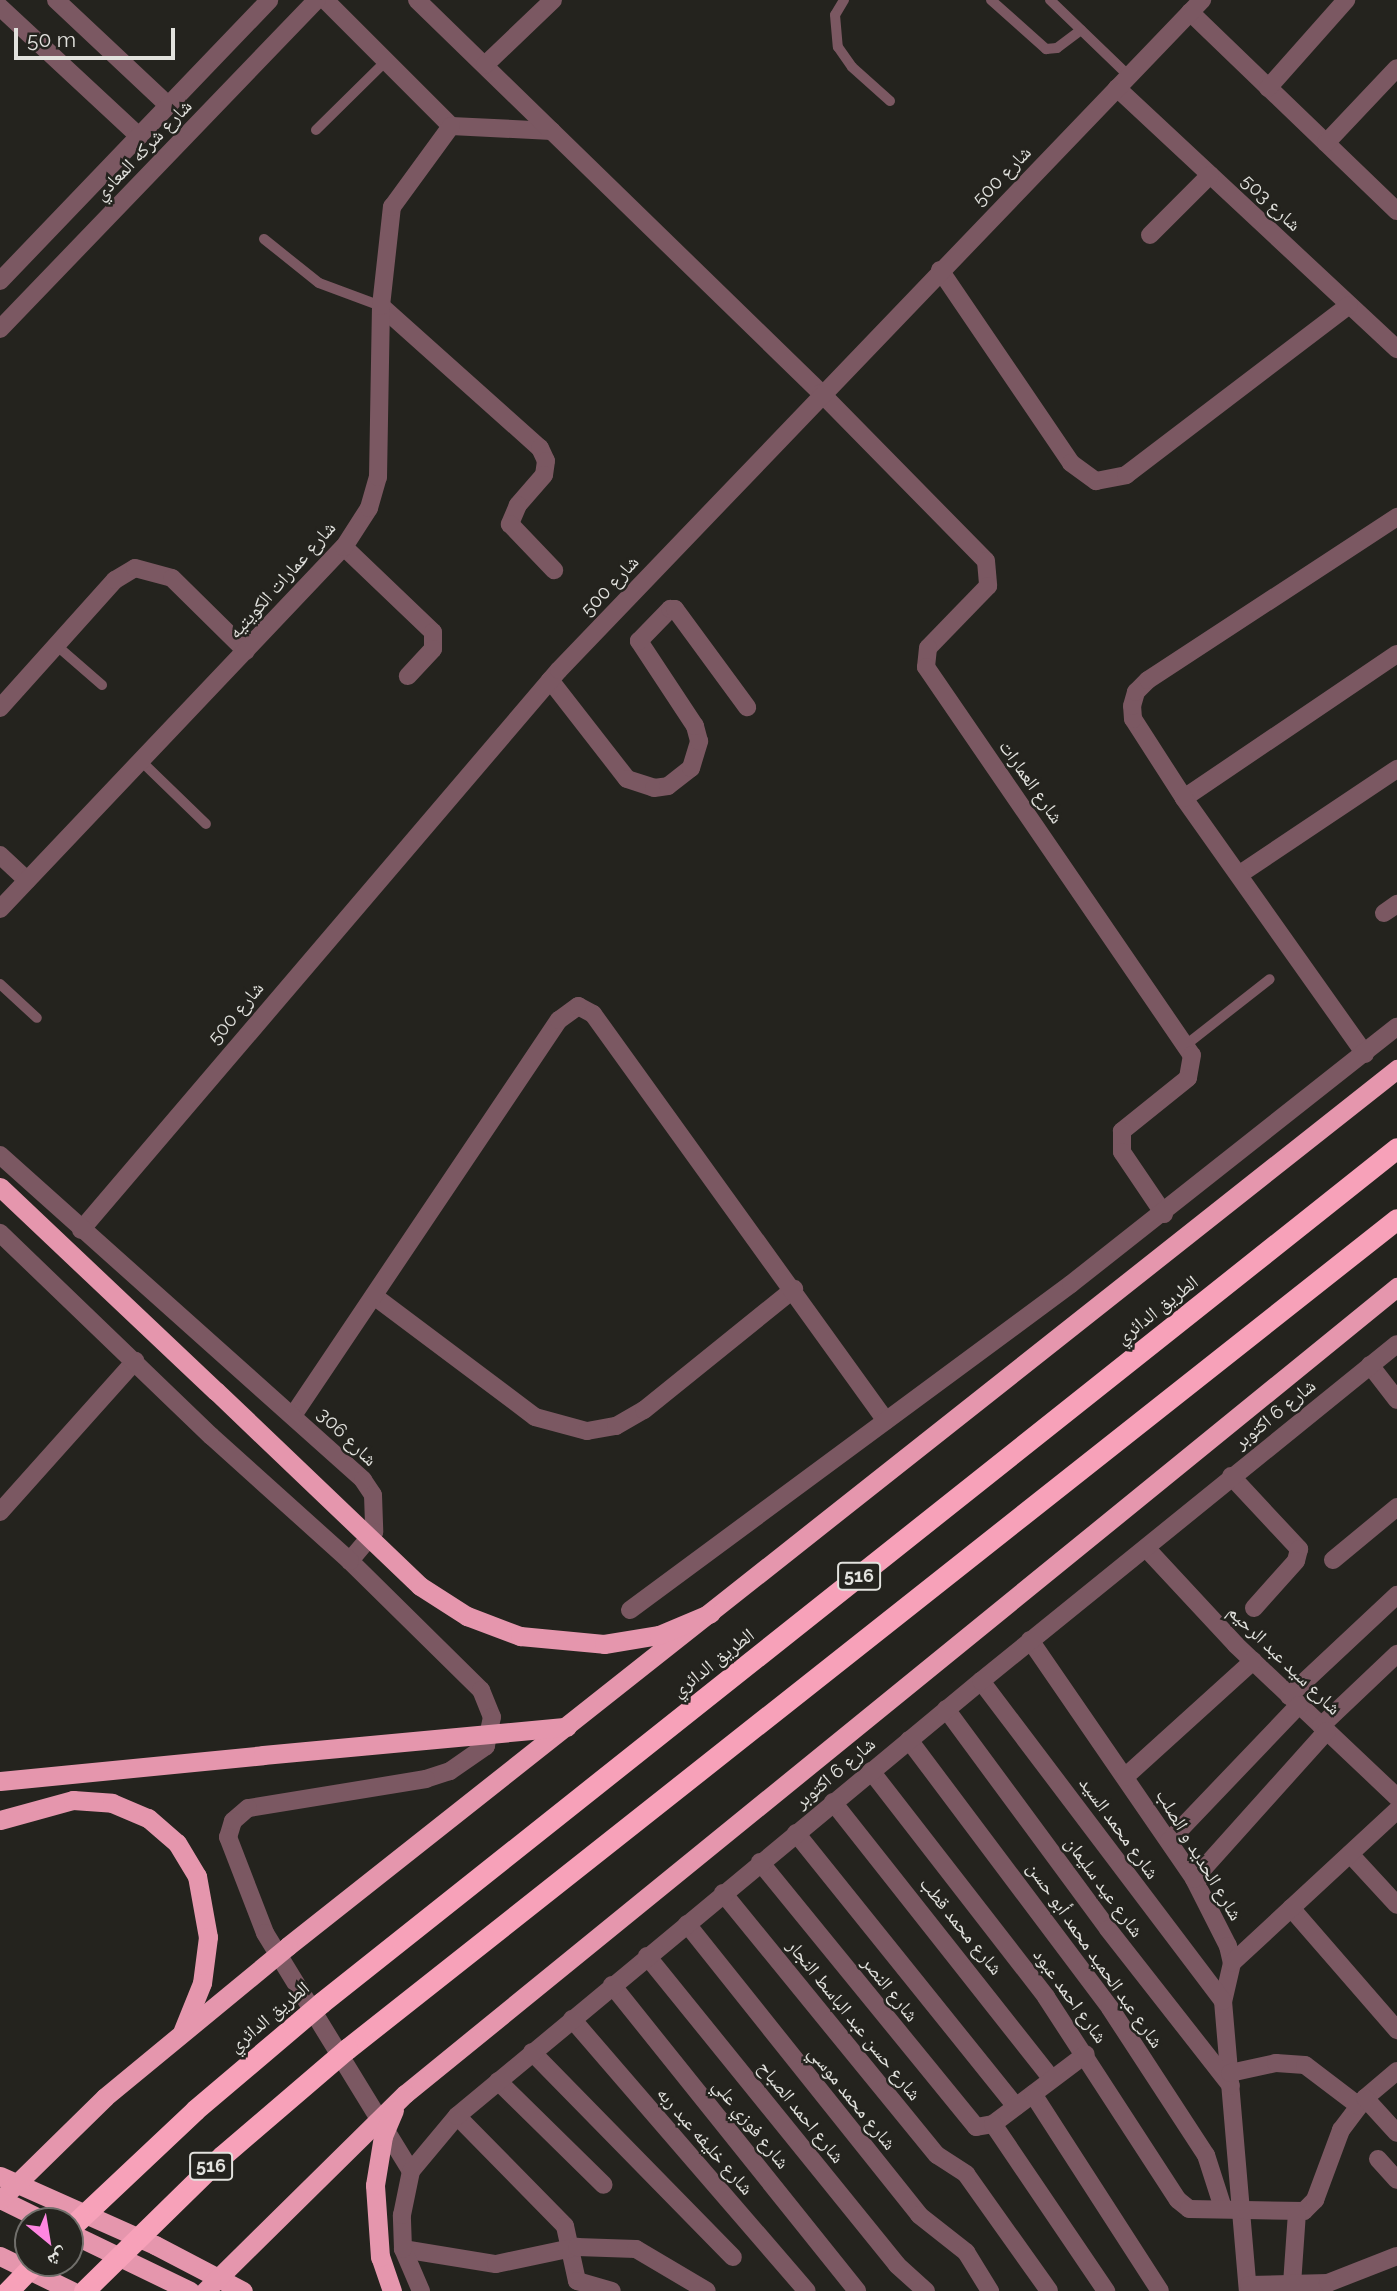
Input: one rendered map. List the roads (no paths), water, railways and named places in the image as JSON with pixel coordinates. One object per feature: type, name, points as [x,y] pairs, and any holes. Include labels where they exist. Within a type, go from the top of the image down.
[{"type":"highway","points":[[0,2200],[105,2097],[183,2030],[1397,1069]]},
{"type":"highway","name":"الطريق الدائري","points":[[84,2217],[195,2110],[321,2003],[1397,1148]]},
{"type":"highway","points":[[0,1187],[443,1602],[511,1633],[575,1644],[659,1634],[711,1613]]},
{"type":"highway","name":"516","points":[[84,2291],[203,2173],[347,2049],[1397,1219]]},
{"type":"highway","points":[[205,2291],[405,2094],[1397,1287]]},
{"type":"highway","points":[[0,1781],[567,1727]]},
{"type":"highway","points":[[0,1820],[74,1800],[112,1803],[148,1818],[177,1843],[197,1876],[208,1937],[202,1983],[183,2030]]},
{"type":"highway","points":[[392,2291],[380,2257],[374,2185],[383,2136],[405,2094]]},
{"type":"highway","points":[[0,2176],[155,2245],[243,2291]]},
{"type":"highway","points":[[84,2238],[190,2291]]},
{"type":"highway","points":[[0,2256],[72,2291]]},
{"type":"highway","points":[[8,2291],[22,2277]]},
{"type":"street","points":[[55,0],[168,105]]},
{"type":"street","name":"شارع شركه المعادي","points":[[0,281],[269,0]]},
{"type":"street","name":"شارع شركه المعادي","points":[[0,329],[317,0]]},
{"type":"street","points":[[325,0],[451,126],[552,131]]},
{"type":"street","name":"شارع العمارات","points":[[417,0],[821,393],[986,561],[988,586],[928,648],[926,667],[1187,1044]]},
{"type":"street","points":[[485,65],[553,0]]},
{"type":"street","points":[[1268,88],[1346,0]]},
{"type":"street","points":[[1196,6],[1268,88],[1396,207]]},
{"type":"street","name":"شارع 500","points":[[81,1230],[551,680],[821,393],[1196,6]]},
{"type":"street","points":[[0,7],[139,136]]},
{"type":"street","points":[[1326,143],[1397,68]]},
{"type":"street","name":"شارع 503","points":[[1123,82],[1210,175],[1397,349]]},
{"type":"street","name":"شارع عمارات الكويتيه","points":[[0,909],[344,547],[369,508],[378,477],[381,306],[391,207],[451,126]]},
{"type":"street","points":[[1150,235],[1210,175]]},
{"type":"street","points":[[940,270],[1081,475],[1111,481],[1126,475],[1349,305]]},
{"type":"street","points":[[381,306],[540,448],[546,461],[544,475],[518,505],[510,524],[554,570]]},
{"type":"street","points":[[1365,1054],[1240,874],[1184,799],[1133,719],[1136,692],[1397,517]]},
{"type":"street","points":[[344,547],[433,632],[433,649],[408,676]]},
{"type":"street","points":[[0,708],[124,572],[147,568],[172,578],[246,651]]},
{"type":"street","points":[[551,680],[627,779],[654,788],[668,786],[691,768],[699,740],[695,726],[639,641],[670,610],[675,610],[747,708]]},
{"type":"street","points":[[1184,799],[1397,654]]},
{"type":"street","points":[[1240,874],[1397,769]]},
{"type":"street","points":[[0,855],[27,880]]},
{"type":"street","points":[[294,1414],[559,1020],[578,1006],[593,1014],[794,1289],[886,1421]]},
{"type":"street","points":[[630,1610],[1164,1214],[1397,1027]]},
{"type":"street","points":[[1164,1214],[1120,1142],[1128,1122],[1188,1078],[1192,1055],[1187,1044]]},
{"type":"street","name":"شارع 306","points":[[0,1155],[81,1230],[294,1414],[363,1479],[373,1495],[374,1532],[350,1561]]},
{"type":"street","points":[[0,1233],[211,1436],[350,1561],[476,1684],[492,1717],[486,1746],[450,1771],[426,1779],[248,1808],[233,1821],[228,1837],[265,1933],[411,2171]]},
{"type":"street","points":[[374,1296],[535,1417],[587,1431],[616,1426],[643,1410],[794,1289]]},
{"type":"street","name":"شارع 6 اكتوبر","points":[[421,2291],[403,2249],[402,2215],[411,2171],[457,2116],[1030,1640],[1397,1344]]},
{"type":"street","points":[[0,1512],[135,1361]]},
{"type":"street","points":[[1370,1365],[1397,1400]]},
{"type":"street","points":[[1231,1476],[1299,1549],[1296,1561],[1254,1608]]},
{"type":"street","points":[[1333,1560],[1397,1507]]},
{"type":"street","name":"شارع سيد عبد الرحيم","points":[[1146,1548],[1252,1661],[1397,1797]]},
{"type":"street","points":[[1169,1841],[1294,1701],[1397,1595]]},
{"type":"street","name":"شارع الحديد و الصلب","points":[[1030,1640],[1194,1879],[1222,1930],[1232,1963]]},
{"type":"street","points":[[1194,1879],[1324,1728],[1397,1654]]},
{"type":"street","points":[[1125,1777],[1252,1661]]},
{"type":"street","name":"شارع محمد السيد","points":[[981,1681],[1223,2001]]},
{"type":"street","name":"شارع عيد سليمان","points":[[946,1709],[1108,1929],[1231,2079]]},
{"type":"street","name":"شارع عبد الحميد محمد أبو حسن","points":[[909,1740],[1110,2008],[1206,2155],[1223,2208]]},
{"type":"street","name":"شارع احمد عبود","points":[[871,1771],[970,1896],[1086,2054],[1178,2200],[1196,2210],[1243,2207],[1297,2213]]},
{"type":"street","name":"شارع محمد قطب","points":[[833,1802],[1052,2079]]},
{"type":"street","points":[[1397,1810],[1232,1963],[1223,2001],[1249,2288],[1354,2277],[1397,2256]]},
{"type":"street","points":[[796,1833],[1016,2107]]},
{"type":"street","points":[[1350,1854],[1397,1905]]},
{"type":"street","name":"شارع النصر","points":[[760,1862],[976,2127],[993,2124]]},
{"type":"street","name":"شارع حسن عبد الباسط النجار","points":[[723,1893],[937,2154],[958,2167],[1006,2224],[1049,2291]]},
{"type":"street","points":[[1291,1908],[1397,2030]]},
{"type":"street","name":"شارع محمد موسي","points":[[687,1924],[919,2215],[966,2252],[990,2291]]},
{"type":"street","name":"شارع احمد الصباح","points":[[647,1956],[898,2265],[926,2291]]},
{"type":"street","name":"شارع فوزي علي","points":[[612,1985],[857,2291]]},
{"type":"street","name":"شارع خليفه عبد ربه","points":[[572,2019],[807,2291]]},
{"type":"street","points":[[532,2052],[733,2257]]},
{"type":"street","points":[[1086,2054],[993,2124],[1106,2291]]},
{"type":"street","points":[[1231,2079],[1276,2063],[1305,2065],[1362,2102],[1397,2133]]},
{"type":"street","points":[[1292,2284],[1297,2213],[1315,2200],[1332,2148],[1362,2102],[1397,2071]]},
{"type":"street","points":[[498,2081],[604,2185]]},
{"type":"street","points":[[1033,2094],[1160,2291]]},
{"type":"street","points":[[457,2116],[559,2218],[570,2248],[577,2280],[612,2291]]},
{"type":"street","points":[[1378,2159],[1397,2180]]},
{"type":"street","points":[[403,2249],[496,2264],[570,2248],[643,2251],[707,2291]]},
{"type":"lane","points":[[844,0],[835,15],[838,47],[852,67],[890,101]]},
{"type":"lane","points":[[991,0],[1046,49],[1057,48],[1081,30]]},
{"type":"lane","points":[[1050,0],[1081,30],[1123,82]]},
{"type":"lane","points":[[316,130],[386,61]]},
{"type":"lane","points":[[264,239],[319,283],[381,306]]},
{"type":"lane","points":[[56,645],[102,685]]},
{"type":"lane","points":[[142,762],[206,824]]},
{"type":"lane","points":[[1187,1044],[1270,979]]},
{"type":"lane","points":[[0,984],[37,1018]]}]
